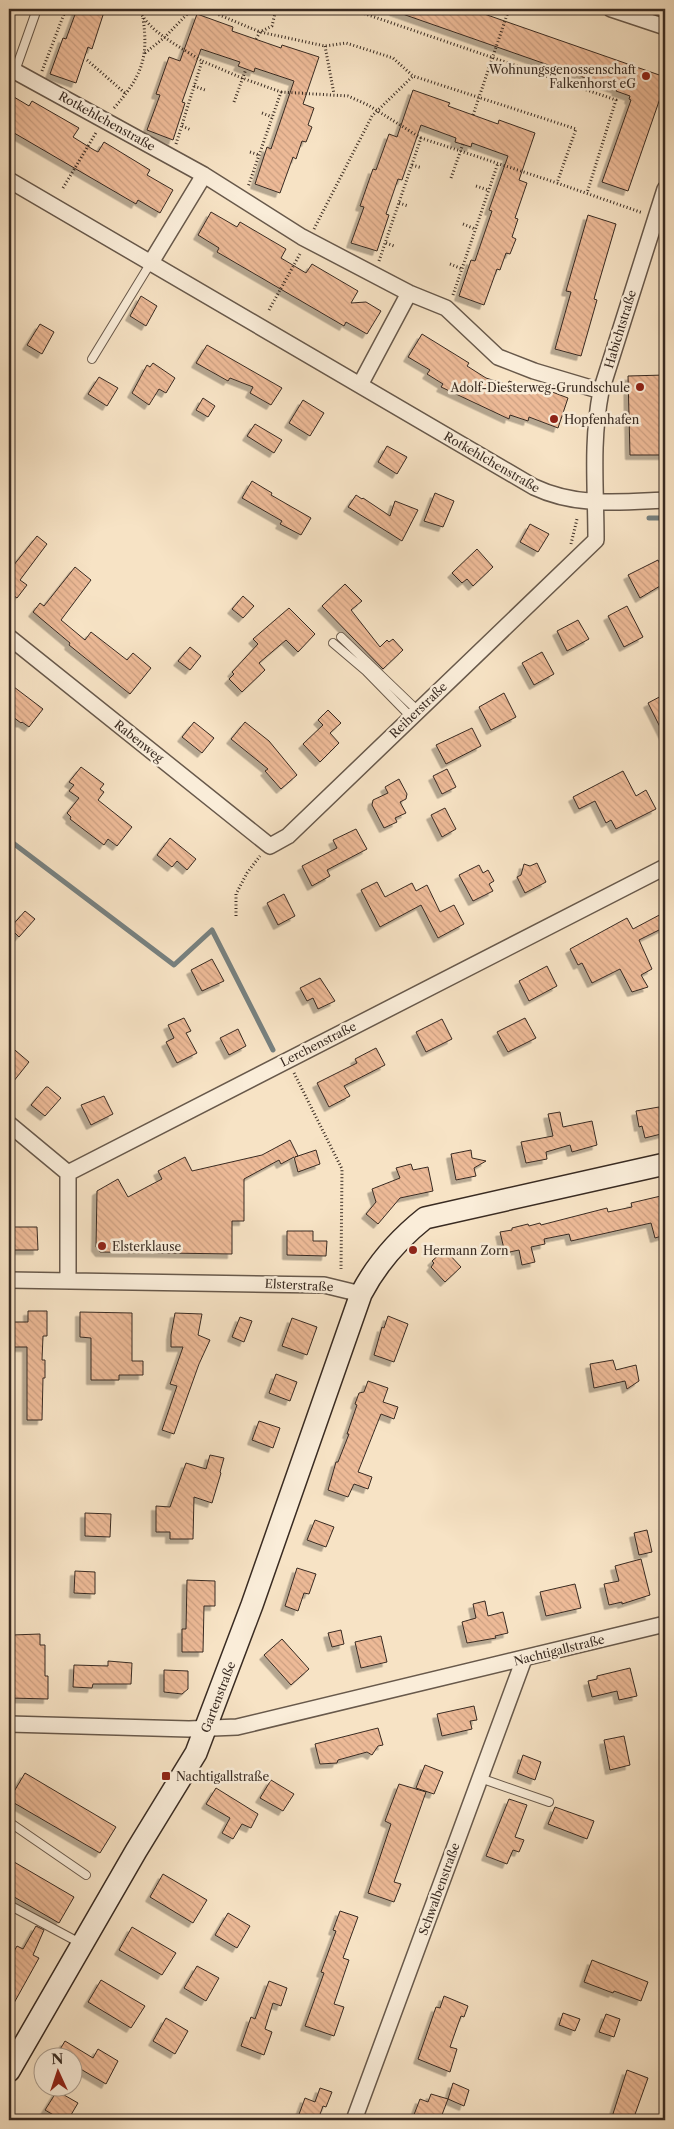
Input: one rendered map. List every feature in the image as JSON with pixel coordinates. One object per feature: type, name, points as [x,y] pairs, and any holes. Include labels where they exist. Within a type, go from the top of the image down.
[{"type":"street","points":[[612,9],[665,27]]},
{"type":"street","name":"Rotkehlchenstraße","points":[[12,70],[204,175],[308,240],[409,293],[448,310],[498,358],[601,391]]},
{"type":"street","points":[[150,264],[204,175]]},
{"type":"street","name":"Rotkehlchenstraße","points":[[9,180],[534,487],[557,497],[595,503],[665,500]]},
{"type":"street","name":"Habichtstraße","points":[[595,503],[593,459],[596,418],[601,391],[665,188]]},
{"type":"street","points":[[360,385],[409,293]]},
{"type":"street","name":"Reiherstraße","points":[[270,846],[288,836],[596,540],[595,503]]},
{"type":"street","name":"Rabenweg","points":[[9,637],[270,846]]},
{"type":"street","name":"Lerchenstraße","points":[[68,1173],[665,868]]},
{"type":"street","points":[[9,1124],[68,1173],[68,1281]]},
{"type":"street","points":[[362,1294],[370,1277],[411,1229],[425,1218],[665,1164]]},
{"type":"street","name":"Elsterstraße","points":[[9,1280],[324,1285],[362,1294]]},
{"type":"street","name":"Gartenstraße","points":[[9,2071],[82,1944],[196,1754],[266,1568],[362,1294]]},
{"type":"street","name":"Nachtigallstraße","points":[[9,1724],[206,1729],[237,1727],[665,1624]]},
{"type":"street","name":"Schwalbenstraße","points":[[354,2120],[524,1658]]},
{"type":"lane","points":[[12,70],[36,9]]},
{"type":"lane","points":[[92,359],[150,264]]},
{"type":"lane","points":[[341,636],[415,714]]},
{"type":"lane","points":[[333,643],[415,714]]},
{"type":"lane","points":[[480,1778],[549,1802]]},
{"type":"lane","points":[[9,1822],[86,1875]]},
{"type":"lane","points":[[9,1905],[82,1944]]},
{"type":"path","points":[[37,83],[66,9]]},
{"type":"path","points":[[139,9],[143,18],[166,37],[202,60],[242,78],[281,92],[348,96],[421,138],[656,217]]},
{"type":"path","points":[[145,54],[166,37],[192,9]]},
{"type":"path","points":[[210,9],[217,14],[260,32],[324,46],[346,42],[394,58],[413,76],[576,129],[557,183]]},
{"type":"path","points":[[256,39],[260,32],[272,26],[276,9]]},
{"type":"path","points":[[351,9],[616,100],[586,193]]},
{"type":"path","points":[[473,115],[509,9]]},
{"type":"path","points":[[324,46],[334,94]]},
{"type":"path","points":[[87,60],[126,94]]},
{"type":"path","points":[[172,157],[202,60]]},
{"type":"path","points":[[234,102],[246,69]]},
{"type":"path","points":[[269,310],[308,240],[372,116],[413,76]]},
{"type":"path","points":[[194,86],[205,90]]},
{"type":"path","points":[[244,200],[281,92]]},
{"type":"path","points":[[262,113],[272,117]]},
{"type":"path","points":[[182,126],[191,130]]},
{"type":"path","points":[[374,275],[421,138]]},
{"type":"path","points":[[451,178],[463,144]]},
{"type":"path","points":[[250,152],[259,156]]},
{"type":"path","points":[[448,310],[498,163]]},
{"type":"path","points":[[412,165],[422,168]]},
{"type":"path","points":[[476,186],[488,190]]},
{"type":"path","points":[[399,203],[408,206]]},
{"type":"path","points":[[463,224],[475,229]]},
{"type":"path","points":[[386,243],[394,246]]},
{"type":"path","points":[[450,264],[462,269]]},
{"type":"path","points":[[236,916],[236,894],[247,873],[270,846]]},
{"type":"path","points":[[287,1060],[342,1169],[341,1269]]},
{"type":"building","points":[[77,9],[102,9],[101,11],[104,12],[92,49],[88,47],[76,83],[50,74],[63,38],[66,39]]},
{"type":"building","points":[[394,9],[470,9],[665,77],[665,84],[628,191],[602,182],[631,100],[629,99],[630,96],[616,91],[617,89],[394,11]]},
{"type":"building","points":[[197,14],[233,27],[232,31],[281,48],[282,45],[319,57],[303,104],[314,108],[308,125],[312,127],[306,142],[302,141],[296,159],[293,157],[280,193],[255,184],[267,147],[271,149],[294,81],[255,68],[254,72],[238,66],[240,62],[201,49],[182,102],[185,103],[173,140],[147,130],[160,95],[156,94],[169,57],[180,61]]},
{"type":"building","points":[[413,90],[450,103],[448,106],[498,124],[499,120],[535,133],[519,180],[527,183],[515,218],[518,219],[512,237],[516,239],[510,254],[506,253],[500,270],[497,269],[484,305],[459,296],[471,260],[475,261],[492,211],[489,210],[508,156],[472,143],[471,147],[455,142],[456,138],[421,125],[402,180],[398,179],[386,214],[389,215],[377,251],[351,243],[364,207],[360,206],[373,169],[376,170],[389,134],[397,137]]},
{"type":"building","points":[[9,94],[29,106],[32,101],[79,128],[73,137],[94,150],[98,152],[104,142],[150,170],[147,175],[173,190],[160,213],[138,200],[136,204],[9,130]]},
{"type":"building","points":[[211,212],[237,227],[240,222],[286,249],[281,258],[306,273],[312,264],[358,291],[351,303],[366,302],[381,311],[367,334],[346,322],[344,326],[217,252],[219,248],[198,235]]},
{"type":"building","points":[[588,215],[616,224],[594,299],[597,300],[581,356],[555,349],[571,292],[566,291]]},
{"type":"building","points":[[141,296],[157,306],[146,326],[130,316]]},
{"type":"building","points":[[40,324],[54,332],[42,354],[27,345]]},
{"type":"building","points":[[422,334],[469,363],[467,366],[486,378],[508,385],[509,381],[537,392],[539,387],[568,398],[558,428],[529,417],[528,421],[510,415],[509,419],[441,387],[443,384],[427,374],[430,370],[408,357]]},
{"type":"building","points":[[207,345],[282,388],[271,405],[250,393],[253,387],[230,378],[228,381],[196,363]]},
{"type":"building","points":[[153,363],[175,378],[166,393],[159,389],[149,405],[132,393],[147,365],[150,367]]},
{"type":"building","points":[[665,375],[665,455],[630,455],[628,376]]},
{"type":"building","points":[[99,377],[118,388],[107,406],[88,394]]},
{"type":"building","points":[[203,398],[215,406],[208,417],[196,410]]},
{"type":"building","points":[[303,400],[324,413],[310,436],[289,423]]},
{"type":"building","points":[[255,424],[282,440],[274,453],[247,436]]},
{"type":"building","points":[[387,446],[407,457],[397,474],[378,462]]},
{"type":"building","points":[[252,481],[272,493],[271,495],[311,518],[301,535],[280,524],[282,521],[242,498]]},
{"type":"building","points":[[435,493],[454,501],[443,527],[424,521]]},
{"type":"building","points":[[356,495],[390,516],[395,501],[418,510],[402,541],[348,507]]},
{"type":"building","points":[[530,524],[549,534],[538,552],[520,542]]},
{"type":"building","points":[[37,536],[47,544],[20,580],[27,585],[17,598],[10,593],[9,595],[9,571]]},
{"type":"building","points":[[477,549],[493,567],[473,586],[467,579],[462,583],[452,573]]},
{"type":"building","points":[[658,560],[665,575],[665,583],[640,598],[628,575]]},
{"type":"building","points":[[75,567],[91,580],[61,620],[85,640],[91,632],[127,660],[133,653],[151,668],[130,694],[69,645],[70,643],[33,612],[40,603],[44,606]]},
{"type":"building","points":[[345,584],[362,601],[351,610],[380,647],[387,640],[389,642],[393,639],[403,650],[383,669],[322,606]]},
{"type":"building","points":[[243,596],[254,606],[243,618],[232,609]]},
{"type":"building","points":[[627,606],[643,637],[624,647],[608,616]]},
{"type":"building","points":[[289,608],[315,634],[298,652],[286,640],[259,663],[265,670],[242,692],[229,679],[234,674],[232,672],[258,644],[253,639]]},
{"type":"building","points":[[578,620],[589,639],[567,651],[557,631]]},
{"type":"building","points":[[190,647],[201,656],[190,670],[178,661]]},
{"type":"building","points":[[542,652],[554,674],[534,685],[522,663]]},
{"type":"building","points":[[14,687],[43,709],[29,727],[9,714],[9,694]]},
{"type":"building","points":[[504,693],[516,717],[491,730],[479,707]]},
{"type":"building","points":[[665,694],[665,737],[648,703]]},
{"type":"building","points":[[328,710],[341,723],[330,733],[339,743],[320,762],[303,744],[323,725],[318,720]]},
{"type":"building","points":[[194,722],[214,738],[202,753],[182,737]]},
{"type":"building","points":[[245,722],[269,741],[297,775],[281,789],[265,771],[268,769],[231,739]]},
{"type":"building","points":[[472,728],[481,746],[446,764],[436,745]]},
{"type":"building","points":[[81,767],[104,784],[100,789],[104,792],[98,800],[132,827],[117,846],[108,839],[104,845],[70,819],[71,817],[67,813],[79,798],[69,791],[74,785],[69,782]]},
{"type":"building","points":[[447,769],[456,787],[442,794],[433,776]]},
{"type":"building","points":[[623,771],[636,796],[646,790],[656,809],[616,829],[611,820],[606,823],[595,801],[579,809],[573,797]]},
{"type":"building","points":[[399,779],[407,794],[406,799],[400,802],[406,813],[395,818],[397,822],[384,828],[372,805],[373,800],[388,793],[385,787]]},
{"type":"building","points":[[445,808],[456,829],[442,837],[431,815]]},
{"type":"building","points":[[356,829],[367,849],[327,870],[330,876],[312,886],[302,866],[337,848],[333,840]]},
{"type":"building","points":[[170,838],[196,859],[187,870],[177,861],[172,867],[157,855]]},
{"type":"building","points":[[537,863],[546,882],[525,893],[517,877],[521,875],[524,864],[530,866]]},
{"type":"building","points":[[479,865],[483,873],[488,870],[494,881],[489,884],[493,891],[473,901],[459,875]]},
{"type":"building","points":[[377,882],[385,897],[412,883],[416,891],[427,885],[440,912],[454,905],[464,924],[438,938],[421,905],[380,927],[361,890]]},
{"type":"building","points":[[284,894],[295,916],[278,925],[267,903]]},
{"type":"building","points":[[25,911],[35,919],[19,937],[10,928]]},
{"type":"building","points":[[665,912],[665,927],[639,940],[652,969],[641,975],[648,987],[632,992],[620,969],[592,983],[582,963],[578,965],[570,949],[627,918],[633,929]]},
{"type":"building","points":[[212,959],[224,981],[202,991],[191,970]]},
{"type":"building","points":[[547,966],[557,986],[529,1001],[519,981]]},
{"type":"building","points":[[320,978],[335,1001],[318,1009],[313,998],[307,1001],[300,988]]},
{"type":"building","points":[[184,1018],[191,1031],[186,1033],[197,1053],[177,1063],[166,1042],[174,1038],[168,1025]]},
{"type":"building","points":[[525,1018],[536,1038],[508,1052],[497,1032]]},
{"type":"building","points":[[442,1019],[452,1039],[426,1052],[416,1032]]},
{"type":"building","points":[[238,1029],[246,1046],[229,1055],[220,1038]]},
{"type":"building","points":[[9,1045],[29,1062],[9,1087]]},
{"type":"building","points":[[376,1048],[385,1065],[344,1086],[350,1096],[329,1107],[317,1083],[357,1063],[355,1059]]},
{"type":"building","points":[[46,1087],[61,1098],[45,1116],[31,1105]]},
{"type":"building","points":[[104,1096],[113,1114],[91,1125],[81,1105]]},
{"type":"building","points":[[659,1107],[665,1133],[645,1138],[642,1126],[639,1127],[636,1111]]},
{"type":"building","points":[[560,1112],[563,1127],[592,1121],[597,1145],[572,1152],[570,1145],[546,1152],[547,1159],[526,1163],[521,1142],[553,1136],[548,1114]]},
{"type":"building","points":[[290,1140],[298,1156],[316,1150],[320,1164],[298,1172],[294,1157],[281,1164],[279,1160],[244,1179],[244,1221],[232,1221],[232,1254],[100,1252],[96,1247],[97,1191],[118,1179],[128,1197],[162,1179],[158,1171],[185,1157],[192,1171],[262,1155]]},
{"type":"building","points":[[471,1150],[472,1158],[486,1161],[474,1168],[476,1176],[456,1180],[451,1154]]},
{"type":"building","points":[[411,1164],[413,1170],[428,1167],[433,1191],[400,1198],[378,1224],[366,1214],[376,1202],[372,1189],[400,1178],[396,1168]]},
{"type":"building","points":[[665,1195],[665,1235],[655,1238],[651,1223],[571,1241],[569,1234],[544,1239],[545,1244],[531,1247],[535,1262],[522,1265],[519,1250],[505,1253],[500,1232],[528,1224],[529,1226],[540,1223],[541,1225],[607,1208],[608,1212],[632,1207],[631,1203]]},
{"type":"building","points":[[11,1227],[37,1227],[38,1250],[12,1250]]},
{"type":"building","points":[[287,1231],[313,1231],[313,1241],[327,1241],[326,1256],[287,1255]]},
{"type":"building","points":[[447,1252],[461,1267],[445,1282],[431,1267],[434,1263],[432,1261],[441,1253],[443,1255]]},
{"type":"building","points":[[28,1311],[47,1311],[47,1336],[43,1336],[42,1360],[45,1360],[45,1378],[43,1378],[42,1420],[27,1420],[27,1347],[9,1347],[9,1322],[28,1322]]},
{"type":"building","points":[[80,1312],[132,1313],[132,1361],[143,1361],[143,1375],[119,1375],[119,1380],[91,1380],[91,1338],[80,1337]]},
{"type":"building","points":[[175,1313],[202,1314],[198,1335],[210,1340],[199,1364],[174,1434],[162,1430],[177,1386],[170,1384],[183,1347],[171,1347]]},
{"type":"building","points":[[388,1316],[408,1324],[394,1362],[374,1355],[382,1327],[384,1328]]},
{"type":"building","points":[[240,1317],[252,1321],[244,1342],[232,1337]]},
{"type":"building","points":[[292,1318],[317,1327],[307,1355],[282,1346]]},
{"type":"building","points":[[613,1360],[616,1370],[636,1365],[639,1381],[627,1389],[625,1381],[594,1388],[590,1364]]},
{"type":"building","points":[[276,1374],[297,1382],[290,1401],[269,1393]]},
{"type":"building","points":[[368,1381],[388,1388],[383,1402],[398,1407],[394,1419],[381,1414],[358,1472],[372,1477],[368,1489],[354,1484],[348,1497],[328,1490],[336,1462],[338,1462],[349,1434],[347,1434],[359,1393],[364,1392]]},
{"type":"building","points":[[259,1421],[280,1428],[273,1448],[252,1440]]},
{"type":"building","points":[[210,1455],[224,1458],[221,1473],[212,1503],[194,1497],[193,1539],[170,1539],[170,1532],[156,1532],[156,1506],[170,1507],[186,1463],[206,1469]]},
{"type":"building","points":[[85,1513],[111,1514],[110,1537],[85,1536]]},
{"type":"building","points":[[315,1520],[334,1527],[326,1547],[307,1540]]},
{"type":"building","points":[[647,1530],[652,1552],[639,1555],[634,1533]]},
{"type":"building","points":[[641,1559],[650,1595],[622,1604],[622,1602],[609,1605],[604,1584],[619,1581],[615,1566]]},
{"type":"building","points":[[297,1568],[316,1574],[309,1594],[304,1593],[298,1611],[285,1606]]},
{"type":"building","points":[[75,1571],[95,1572],[95,1594],[74,1593]]},
{"type":"building","points":[[187,1580],[215,1581],[215,1606],[204,1606],[203,1652],[182,1652],[182,1629],[186,1629]]},
{"type":"building","points":[[575,1584],[581,1608],[546,1616],[540,1592]]},
{"type":"building","points":[[485,1601],[488,1616],[503,1612],[508,1633],[495,1636],[496,1638],[467,1643],[462,1622],[476,1618],[473,1604]]},
{"type":"building","points":[[341,1630],[344,1644],[332,1647],[328,1633]]},
{"type":"building","points":[[40,1634],[40,1645],[45,1645],[45,1676],[48,1676],[48,1699],[10,1698],[12,1635]]},
{"type":"building","points":[[381,1636],[387,1662],[361,1668],[355,1642]]},
{"type":"building","points":[[282,1639],[309,1669],[291,1685],[264,1655]]},
{"type":"building","points":[[108,1661],[132,1663],[131,1684],[93,1684],[92,1688],[73,1687],[74,1665],[108,1666]]},
{"type":"building","points":[[630,1668],[637,1696],[619,1700],[617,1691],[592,1697],[588,1681],[597,1679],[597,1676]]},
{"type":"building","points":[[164,1670],[188,1671],[188,1689],[182,1694],[164,1692]]},
{"type":"building","points":[[474,1706],[477,1720],[470,1721],[472,1729],[442,1736],[437,1714]]},
{"type":"building","points":[[378,1728],[383,1745],[378,1746],[372,1755],[367,1752],[338,1760],[337,1763],[320,1764],[315,1744]]},
{"type":"building","points":[[624,1736],[630,1765],[610,1770],[604,1740]]},
{"type":"building","points":[[523,1755],[541,1762],[535,1780],[517,1773]]},
{"type":"building","points":[[425,1765],[443,1772],[434,1794],[416,1788]]},
{"type":"building","points":[[25,1773],[116,1827],[100,1853],[9,1800]]},
{"type":"building","points":[[271,1780],[294,1794],[283,1811],[260,1798]]},
{"type":"building","points":[[399,1784],[426,1792],[394,1882],[401,1884],[394,1902],[368,1893],[391,1824],[385,1821]]},
{"type":"building","points":[[216,1788],[258,1814],[251,1828],[242,1824],[233,1839],[222,1833],[230,1818],[206,1804]]},
{"type":"building","points":[[509,1799],[527,1805],[515,1837],[524,1840],[519,1852],[513,1850],[507,1864],[486,1856]]},
{"type":"building","points":[[555,1807],[594,1821],[587,1839],[548,1824]]},
{"type":"building","points":[[9,1859],[74,1897],[59,1923],[9,1894]]},
{"type":"building","points":[[163,1874],[207,1900],[193,1923],[150,1897]]},
{"type":"building","points":[[340,1911],[358,1917],[343,1958],[349,1960],[334,2004],[344,2007],[334,2036],[305,2026],[324,1973],[321,1972],[336,1931],[333,1930]]},
{"type":"building","points":[[228,1913],[250,1926],[237,1948],[215,1935]]},
{"type":"building","points":[[36,1926],[44,1930],[33,1955],[39,1958],[9,2012],[9,1960],[17,1946],[23,1949]]},
{"type":"building","points":[[132,1927],[176,1953],[162,1975],[119,1950]]},
{"type":"building","points":[[592,1960],[648,1982],[641,2001],[584,1982]]},
{"type":"building","points":[[197,1966],[219,1978],[206,2001],[184,1988]]},
{"type":"building","points":[[101,1980],[145,2006],[131,2028],[88,2002]]},
{"type":"building","points":[[269,1981],[287,1988],[281,2006],[273,2003],[265,2029],[272,2032],[264,2055],[241,2046],[251,2017],[255,2019]]},
{"type":"building","points":[[444,1996],[468,2006],[464,2017],[461,2016],[450,2047],[457,2049],[450,2072],[418,2059],[436,2007],[440,2008]]},
{"type":"building","points":[[563,2013],[580,2019],[575,2031],[559,2025]]},
{"type":"building","points":[[606,2014],[620,2019],[614,2037],[599,2032]]},
{"type":"building","points":[[166,2018],[188,2031],[175,2054],[153,2041]]},
{"type":"building","points":[[65,2041],[73,2046],[62,2046]]},
{"type":"building","points":[[98,2049],[118,2061],[106,2084],[82,2070],[82,2051],[93,2058]]},
{"type":"building","points":[[627,2070],[648,2078],[633,2120],[611,2120]]},
{"type":"building","points":[[453,2083],[469,2090],[464,2106],[448,2099]]},
{"type":"building","points":[[320,2088],[332,2092],[326,2107],[323,2106],[318,2120],[305,2120],[298,2117],[305,2098],[315,2102]]},
{"type":"building","points":[[431,2094],[448,2099],[440,2120],[412,2120],[420,2099],[428,2102]]},
{"type":"building","points":[[54,2096],[66,2096],[78,2103],[68,2120],[62,2120],[45,2110]]},
{"type":"waterway","points":[[649,518],[665,518]]},
{"type":"waterway","points":[[9,840],[174,965],[212,930],[273,1050]]},
{"type":"place","name":"Wohnungsgenossenschaft Falkenhorst eG","points":[[646,76]]},
{"type":"place","name":"Adolf-Diesterweg-Grundschule","points":[[640,387]]},
{"type":"place","name":"Hopfenhafen","points":[[554,419]]},
{"type":"place","name":"Elsterklause","points":[[102,1246]]},
{"type":"place","name":"Hermann Zorn","points":[[413,1250]]},
{"type":"place","name":"Nachtigallstraße","points":[[166,1776]]}]
